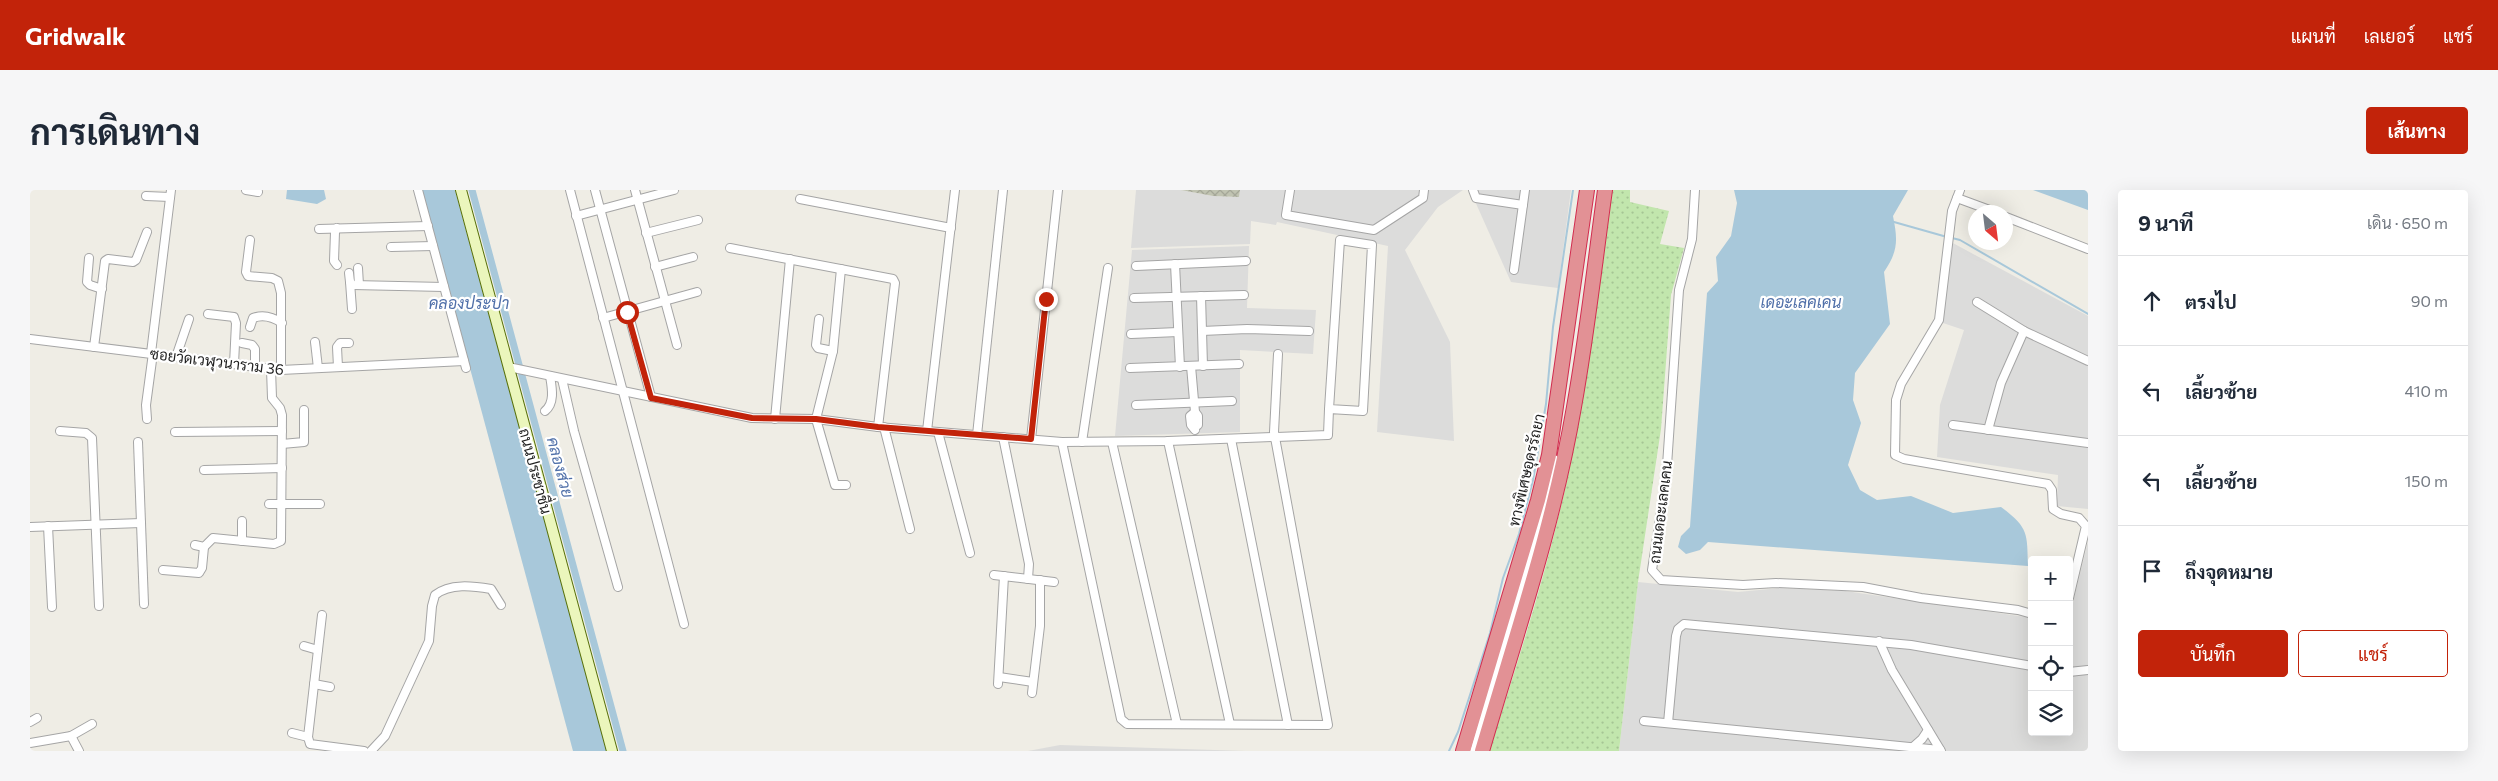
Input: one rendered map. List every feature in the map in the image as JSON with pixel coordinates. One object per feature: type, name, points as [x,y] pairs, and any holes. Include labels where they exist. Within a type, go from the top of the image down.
[{"type":"highway","name":"ทางพิเศษอุดรรัถยา","points":[[1463,751],[1538,500],[1549,455],[1586,190]]},
{"type":"highway","points":[[1482,751],[1553,501],[1565,450],[1574,408],[1605,190]]},
{"type":"street","points":[[246,190],[258,192]]},
{"type":"street","points":[[350,282],[359,285],[444,287],[418,190]]},
{"type":"street","name":"ถนนประชาชื่น","points":[[461,190],[612,751]]},
{"type":"street","points":[[570,190],[684,624]]},
{"type":"street","points":[[595,190],[651,398]]},
{"type":"street","points":[[635,190],[677,345]]},
{"type":"street","points":[[576,216],[674,190]]},
{"type":"street","points":[[927,431],[955,190]]},
{"type":"street","points":[[976,435],[1003,190]]},
{"type":"street","points":[[1031,439],[1058,190]]},
{"type":"street","points":[[1290,190],[1286,215],[1374,230],[1422,198],[1424,190]]},
{"type":"street","points":[[1472,190],[1476,198],[1523,205]]},
{"type":"street","points":[[1514,270],[1525,190]]},
{"type":"street","points":[[1474,751],[1550,487],[1593,190]]},
{"type":"street","name":"ถนนเดอะเลคเคน","points":[[1695,190],[1692,239],[1679,290],[1666,480],[1652,570],[1655,575],[1661,580],[1743,586],[1776,583],[1863,587],[1912,597],[2028,613]]},
{"type":"street","points":[[146,196],[170,193],[146,405],[147,419]]},
{"type":"street","points":[[1981,205],[1959,194],[1952,211],[1939,320],[1901,384],[1896,400],[1895,455],[1904,459],[2048,484],[2052,490],[2053,509],[2061,514],[2079,518],[2086,526],[2073,581]]},
{"type":"street","points":[[800,199],[951,228]]},
{"type":"street","points":[[2013,219],[2088,249]]},
{"type":"street","points":[[646,233],[698,220]]},
{"type":"street","points":[[319,229],[428,226]]},
{"type":"street","points":[[337,228],[334,251],[337,264]]},
{"type":"street","points":[[94,347],[105,261],[108,259],[133,262],[136,260],[147,232]]},
{"type":"street","points":[[250,240],[246,272],[248,276],[272,278],[278,281],[282,306],[281,370]]},
{"type":"street","points":[[509,371],[531,372],[752,418],[816,419],[881,427],[1062,442],[1168,441],[1328,435],[1329,409],[1340,240],[1372,246],[1363,411],[1329,409]]},
{"type":"street","points":[[392,248],[433,246]]},
{"type":"street","points":[[730,248],[893,279],[895,283],[881,427],[910,529]]},
{"type":"street","points":[[655,267],[693,257]]},
{"type":"street","points":[[88,258],[87,282],[102,289]]},
{"type":"street","points":[[775,419],[790,259]]},
{"type":"street","points":[[1136,266],[1246,261]]},
{"type":"street","points":[[1175,264],[1180,366]]},
{"type":"street","points":[[358,268],[359,285]]},
{"type":"street","points":[[1082,442],[1108,268]]},
{"type":"street","points":[[841,269],[833,351],[816,419],[835,485],[846,485]]},
{"type":"street","points":[[349,273],[352,309]]},
{"type":"street","name":"ซอยวัดเวฬุวนาราม 36","points":[[30,339],[281,370],[465,364],[444,287]]},
{"type":"street","points":[[603,318],[697,292]]},
{"type":"street","points":[[1134,298],[1244,295]]},
{"type":"street","points":[[1201,296],[1203,366]]},
{"type":"street","points":[[1977,302],[2024,331],[2088,361]]},
{"type":"street","points":[[208,314],[234,317],[236,323],[234,364]]},
{"type":"street","points":[[250,327],[253,318],[258,316],[273,317],[282,323]]},
{"type":"street","points":[[176,357],[189,319]]},
{"type":"street","points":[[819,319],[816,345],[818,348],[833,351]]},
{"type":"street","points":[[1202,331],[1247,329],[1310,332]]},
{"type":"street","points":[[1988,430],[2001,383],[2024,331]]},
{"type":"street","points":[[1131,334],[1178,332]]},
{"type":"street","points":[[315,342],[318,368]]},
{"type":"street","points":[[242,343],[252,345],[255,349],[255,367]]},
{"type":"street","points":[[338,367],[337,347],[340,344],[349,343]]},
{"type":"street","points":[[1062,442],[1121,719],[1127,724],[1328,725],[1273,426],[1278,354]]},
{"type":"street","points":[[1130,368],[1239,364]]},
{"type":"street","points":[[1191,366],[1195,412],[1198,416],[1198,424],[1194,428],[1195,440]]},
{"type":"street","points":[[163,570],[199,573],[202,568],[204,547],[213,538],[274,544],[281,542],[282,432],[280,408],[272,398],[271,369]]},
{"type":"street","points":[[545,411],[550,407],[552,398],[550,376]]},
{"type":"street","points":[[562,379],[574,431],[618,587]]},
{"type":"street","points":[[1136,405],[1232,401]]},
{"type":"street","points":[[282,444],[304,442],[304,410]]},
{"type":"street","points":[[1953,425],[2088,443]]},
{"type":"street","points":[[60,431],[86,434],[92,438],[99,606]]},
{"type":"street","points":[[175,432],[282,432]]},
{"type":"street","points":[[938,432],[970,553]]},
{"type":"street","points":[[1002,437],[1029,564],[1028,579]]},
{"type":"street","points":[[1230,438],[1288,725]]},
{"type":"street","points":[[1168,441],[1230,724]]},
{"type":"street","points":[[138,442],[144,604]]},
{"type":"street","points":[[1112,442],[1176,724]]},
{"type":"street","points":[[204,470],[282,468]]},
{"type":"street","points":[[269,504],[320,504]]},
{"type":"street","points":[[242,521],[242,541]]},
{"type":"street","points":[[30,526],[141,523]]},
{"type":"street","points":[[48,526],[52,607]]},
{"type":"street","points":[[194,545],[204,547]]},
{"type":"street","points":[[994,575],[1054,582]]},
{"type":"street","points":[[1004,576],[999,680],[1033,682]]},
{"type":"street","points":[[1032,693],[1040,626],[1040,580]]},
{"type":"street","points":[[371,751],[385,736],[429,640],[432,606],[436,595],[449,587],[479,587],[491,589],[501,604]]},
{"type":"street","points":[[322,615],[318,650],[323,685],[308,737],[310,744],[364,751]]},
{"type":"street","points":[[1668,723],[1676,636],[1678,629],[1684,624],[1879,641],[2028,665]]},
{"type":"street","points":[[1879,641],[1892,670],[1941,751]]},
{"type":"street","points":[[304,646],[318,650]]},
{"type":"street","points":[[2073,672],[2088,670]]},
{"type":"street","points":[[1644,721],[1941,751]]},
{"type":"street","points":[[30,742],[70,736],[92,724]]},
{"type":"street","points":[[1913,747],[1919,743],[1928,730]]},
{"type":"street","points":[[292,733],[308,737]]},
{"type":"street","points":[[70,736],[78,751]]},
{"type":"shaded area","points":[[1136,190],[1181,190],[1213,196],[1239,197],[1240,190],[1463,190],[1438,207],[1405,250],[1450,342],[1454,441],[1377,432],[1388,246],[1277,222],[1276,225],[1251,221],[1250,244],[1131,248]]},
{"type":"shaded area","points":[[1181,190],[1240,190],[1239,197],[1213,196]]},
{"type":"shaded area","points":[[1470,190],[1571,190],[1558,288],[1511,282]]},
{"type":"shaded area","points":[[1951,242],[2088,316],[2088,509],[2057,506],[2058,475],[1937,457],[1940,405],[1964,330],[1940,322]]},
{"type":"shaded area","points":[[1249,246],[1247,308],[1316,310],[1313,354],[1240,350],[1240,432],[1115,436],[1132,250]]},
{"type":"shaded area","points":[[2088,541],[2088,751],[1619,751],[1638,582],[1738,592],[1780,588],[1845,591],[2026,617],[2028,618],[2028,736],[2073,736],[2073,603]]},
{"type":"shaded area","points":[[1060,745],[1246,751],[1028,751]]},
{"type":"green space","points":[[1609,190],[1630,190],[1630,202],[1669,211],[1660,244],[1684,248],[1671,295],[1661,429],[1638,582],[1619,751],[1489,751],[1540,588],[1573,452],[1585,378]]},
{"type":"water","points":[[287,190],[324,190],[326,199],[317,204],[286,199]]},
{"type":"water","name":"คลองประปา","points":[[422,190],[455,190],[607,751],[573,751]]},
{"type":"water","name":"เดอะเลคเคน","points":[[1734,190],[1908,190],[1893,216],[1896,245],[1892,258],[1884,272],[1890,324],[1855,373],[1853,400],[1861,423],[1848,465],[1860,490],[1877,500],[1911,496],[1953,513],[2001,507],[2017,520],[2025,532],[2028,566],[1708,542],[1700,550],[1686,554],[1678,547],[1681,536],[1690,527],[1707,293],[1718,281],[1716,257],[1731,236],[1737,203]]},
{"type":"water","points":[[2033,190],[2088,190],[2088,210]]},
{"type":"waterway","name":"คลองส่วย","points":[[472,190],[623,751]]},
{"type":"waterway","points":[[1449,751],[1458,732],[1490,633],[1503,578],[1519,534],[1533,480],[1546,404],[1553,327],[1573,190]]},
{"type":"waterway","points":[[1894,222],[1947,237]]},
{"type":"waterway","points":[[1952,238],[1960,240],[2088,314]]},
{"type":"route","points":[[627,312],[651,398],[752,418],[816,419],[878,427],[1031,439],[1046,299]]}]
